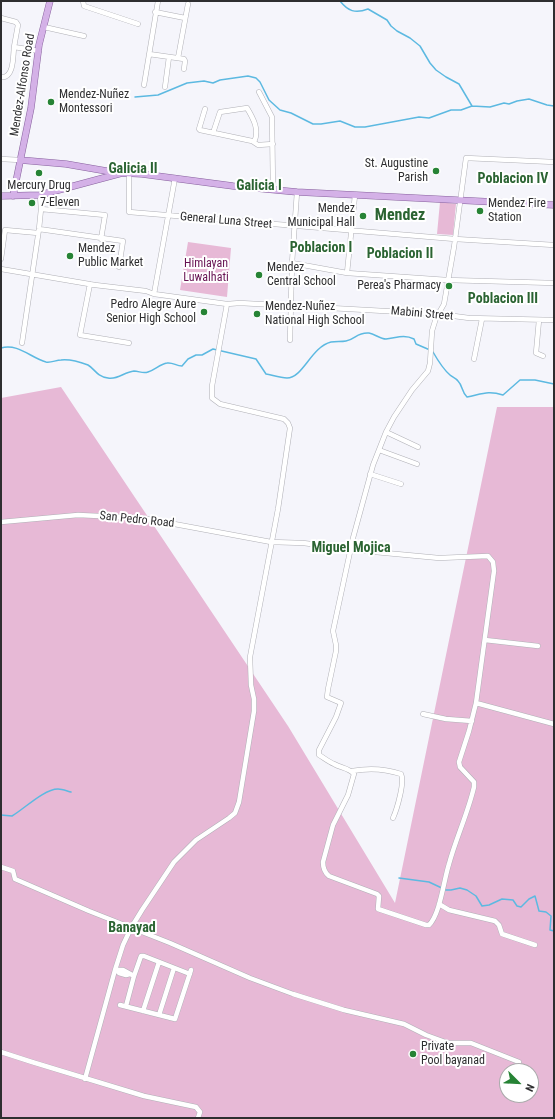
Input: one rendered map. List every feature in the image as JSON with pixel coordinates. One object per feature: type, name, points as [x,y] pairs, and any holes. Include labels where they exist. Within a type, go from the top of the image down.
[{"type":"main road","name":"Mendez-Alfonso Road","points":[[13,196],[31,108],[39,51],[50,1]]},
{"type":"main road","points":[[20,160],[66,164],[122,173],[273,190],[554,206]]},
{"type":"main road","points":[[102,179],[104,175],[103,170]]},
{"type":"main road","points":[[1,196],[40,195],[122,173]]},
{"type":"street","points":[[83,1],[84,6],[138,24]]},
{"type":"street","points":[[144,85],[158,1]]},
{"type":"street","points":[[178,58],[188,4]]},
{"type":"street","points":[[156,12],[185,18]]},
{"type":"street","points":[[1,18],[16,22],[18,26],[11,72],[8,76],[1,77]]},
{"type":"street","points":[[44,27],[84,36]]},
{"type":"street","points":[[14,47],[39,51]]},
{"type":"street","points":[[149,54],[185,60],[184,69]]},
{"type":"street","points":[[165,87],[169,57]]},
{"type":"street","points":[[260,92],[272,117],[273,190]]},
{"type":"street","points":[[213,133],[220,112],[247,108],[255,122],[256,138],[254,142]]},
{"type":"street","points":[[205,109],[199,129],[206,132],[254,142],[258,145],[273,144]]},
{"type":"street","points":[[393,818],[398,804],[402,778],[401,774],[378,769],[361,769],[352,771],[334,764],[322,757],[319,750],[336,717],[341,703],[327,697],[336,651],[333,631],[350,549],[370,474],[386,432],[394,416],[428,371],[431,356],[433,327],[444,304],[466,158],[554,162]]},
{"type":"street","points":[[1,159],[20,160]]},
{"type":"street","name":"General Luna Street","points":[[129,173],[129,212],[455,239],[554,245]]},
{"type":"street","points":[[154,294],[175,178]]},
{"type":"street","points":[[290,340],[292,263],[297,192]]},
{"type":"street","points":[[22,343],[33,274],[41,209],[40,195]]},
{"type":"street","points":[[347,273],[353,231],[355,195]]},
{"type":"street","points":[[41,209],[105,216],[101,238]]},
{"type":"street","points":[[1,259],[5,230],[38,231],[123,241],[119,267]]},
{"type":"street","points":[[292,263],[347,273],[447,280],[554,283]]},
{"type":"street","name":"Mabini Street","points":[[1,269],[146,291],[154,294],[227,304],[439,314],[482,319],[554,320]]},
{"type":"street","points":[[93,284],[80,336],[129,343]]},
{"type":"street","points":[[85,1079],[123,945],[131,928],[174,862],[196,840],[235,813],[239,802],[254,711],[250,657],[282,488],[290,428],[288,423],[284,420],[220,404],[212,398],[212,386],[227,304]]},
{"type":"street","points":[[474,359],[482,319]]},
{"type":"street","points":[[539,320],[536,353],[543,356]]},
{"type":"street","points":[[386,432],[418,446]]},
{"type":"street","points":[[379,450],[417,464]]},
{"type":"street","points":[[370,474],[400,484]]},
{"type":"street","name":"San Pedro Road","points":[[1,522],[78,515],[142,518],[258,538],[271,542],[303,543],[412,557],[439,558],[488,556],[493,562],[494,571],[485,640]]},
{"type":"street","points":[[352,771],[354,774],[354,779],[348,796],[333,825],[327,847],[323,862],[325,872],[329,876],[377,894],[379,896],[378,909],[429,925],[432,922],[439,904],[449,864],[474,787],[474,782],[459,765],[476,702],[485,640],[538,646]]},
{"type":"street","points":[[476,702],[554,724]]},
{"type":"street","points":[[423,714],[472,721]]},
{"type":"street","points":[[1,867],[13,871],[15,879],[89,912],[170,943],[250,978],[344,1010],[404,1024],[426,1035],[448,1043],[471,1043],[519,1062]]},
{"type":"street","points":[[439,904],[449,910],[495,921],[499,925],[500,932],[505,936],[535,945]]},
{"type":"street","points":[[120,1005],[175,1019],[191,972],[174,968],[141,956],[132,975],[126,1006]]},
{"type":"street","points":[[143,1011],[159,962]]},
{"type":"street","points":[[159,1015],[174,968]]},
{"type":"street","points":[[116,970],[123,970],[132,975]]},
{"type":"street","points":[[1,1052],[144,1096],[196,1107],[200,1112],[198,1118]]},
{"type":"green space","points":[[440,202],[456,204],[453,235],[437,234]]},
{"type":"green space","name":"Himlayan Luwalhati","points":[[188,242],[231,248],[227,297],[180,290]]},
{"type":"green space","points":[[61,387],[288,726],[395,903],[497,407],[554,407],[554,1118],[1,1118],[1,398]]},
{"type":"waterway","points":[[340,1],[352,11],[368,9],[387,20],[397,31],[410,38],[420,46],[436,70],[459,84],[472,106]]},
{"type":"waterway","points":[[135,97],[158,95],[187,83],[204,81],[213,83],[220,80],[248,76],[256,78],[260,82],[269,100],[280,110],[291,113],[313,124],[340,121],[355,127],[365,127],[419,117],[429,118],[451,110],[461,110],[472,106],[490,107],[529,99],[554,106]]},
{"type":"waterway","points":[[1,348],[7,347],[19,349],[46,362],[71,360],[88,365],[101,376],[112,378],[134,371],[146,373],[167,363],[182,366],[188,359],[196,355],[202,355],[213,349],[256,359],[266,374],[287,378],[293,377],[324,345],[331,342],[349,340],[365,333],[369,333],[384,339],[403,337],[414,339],[416,344],[430,350]]},
{"type":"waterway","points":[[433,352],[445,370],[460,383],[467,397],[489,393],[503,395],[520,380],[535,380],[554,384]]},
{"type":"waterway","points":[[1,815],[12,816],[40,796],[52,790],[60,789],[71,792]]},
{"type":"waterway","points":[[399,878],[429,882],[446,890],[460,888],[467,890],[476,896],[482,906],[489,905],[502,899],[513,900],[517,906],[521,907],[529,899],[535,896],[539,911],[546,912],[551,916],[550,930],[554,931]]},
{"type":"place","name":"Mendez-Nuñez Montessori","points":[[51,102]]},
{"type":"place","name":"St. Augustine Parish","points":[[436,171]]},
{"type":"place","name":"Mercury Drug","points":[[39,173]]},
{"type":"place","name":"7-Eleven","points":[[32,203]]},
{"type":"place","name":"Mendez Fire Station","points":[[480,211]]},
{"type":"place","name":"Mendez Municipal Hall","points":[[363,216]]},
{"type":"place","name":"Mendez Public Market","points":[[70,256]]},
{"type":"place","name":"Mendez Central School","points":[[259,275]]},
{"type":"place","name":"Perea's Pharmacy","points":[[449,286]]},
{"type":"place","name":"Pedro Alegre Aure Senior High School","points":[[204,312]]},
{"type":"place","name":"Mendez-Nuñez National High School","points":[[257,314]]},
{"type":"place","name":"Private Pool bayanad","points":[[413,1054]]},
{"type":"district","name":"Galicia II","points":[[133,169]]},
{"type":"district","name":"Poblacion IV","points":[[513,179]]},
{"type":"district","name":"Galicia I","points":[[259,186]]},
{"type":"district","name":"Mendez","points":[[400,216]]},
{"type":"district","name":"Poblacion I","points":[[321,248]]},
{"type":"district","name":"Poblacion II","points":[[400,254]]},
{"type":"district","name":"Poblacion III","points":[[503,299]]},
{"type":"district","name":"Miguel Mojica","points":[[351,548]]},
{"type":"district","name":"Banayad","points":[[132,928]]}]
